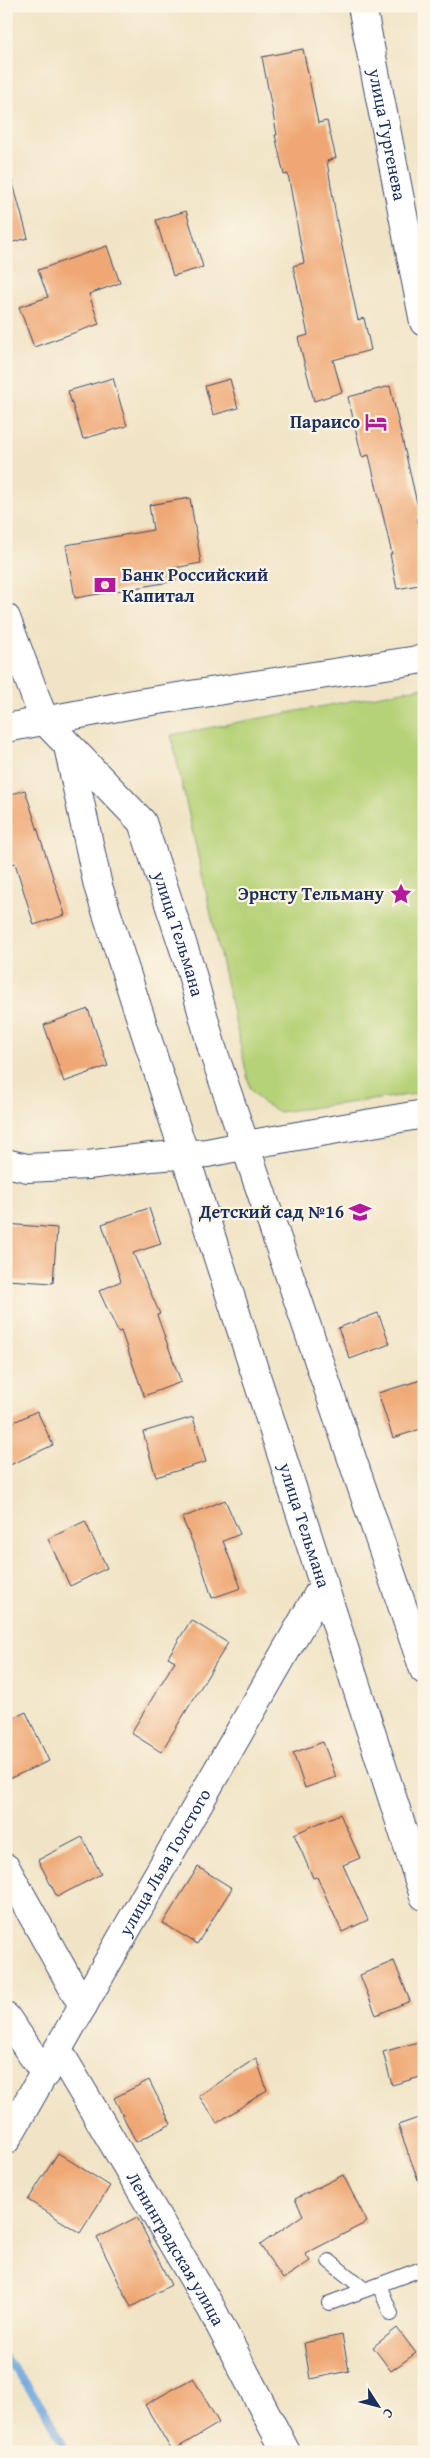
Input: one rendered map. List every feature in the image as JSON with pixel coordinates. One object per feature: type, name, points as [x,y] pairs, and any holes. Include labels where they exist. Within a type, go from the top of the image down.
[{"type":"street","name":"улица Тургенева","points":[[362,6],[424,322]]},
{"type":"street","name":"улица Тельмана","points":[[6,618],[44,720],[142,822],[190,967],[212,1048],[424,1670]]},
{"type":"street","points":[[6,728],[44,720],[424,659]]},
{"type":"street","name":"улица Тельмана","points":[[68,746],[98,886],[424,1896]]},
{"type":"street","points":[[6,1162],[27,1168],[88,1165],[135,1158],[208,1154],[424,1114]]},
{"type":"street","name":"улица Льва Толстого","points":[[6,2140],[324,1584]]},
{"type":"street","points":[[6,1868],[83,2006]]},
{"type":"street","points":[[6,2018],[45,2074]]},
{"type":"street","name":"Ленинградская улица","points":[[58,2050],[211,2308],[286,2452]]},
{"type":"lane","points":[[330,2261],[365,2290]]},
{"type":"lane","points":[[330,2303],[424,2268]]},
{"type":"lane","points":[[379,2285],[391,2314]]},
{"type":"green space","points":[[424,687],[424,1093],[279,1112],[263,1103],[250,1089],[171,735]]},
{"type":"building","points":[[303,49],[318,123],[327,121],[336,158],[327,161],[337,223],[358,320],[364,318],[371,350],[333,360],[342,392],[314,401],[298,338],[308,335],[293,266],[304,263],[288,174],[284,175],[275,135],[277,135],[262,57]]},
{"type":"building","points":[[12,180],[28,238],[6,244],[6,181]]},
{"type":"building","points":[[186,211],[203,267],[173,276],[156,220]]},
{"type":"building","points":[[107,246],[120,283],[89,294],[99,324],[34,347],[19,307],[48,297],[38,270]]},
{"type":"building","points":[[113,378],[127,426],[83,439],[68,391]]},
{"type":"building","points":[[230,379],[238,408],[213,415],[205,386]]},
{"type":"building","points":[[390,386],[420,516],[417,517],[424,549],[424,584],[397,589],[390,554],[392,554],[369,455],[362,457],[348,397]]},
{"type":"building","points":[[190,498],[201,563],[174,568],[176,581],[75,598],[66,545],[153,530],[149,505]]},
{"type":"building","points":[[25,790],[65,915],[34,925],[15,863],[6,866],[6,796]]},
{"type":"building","points":[[88,1009],[108,1066],[64,1082],[44,1025]]},
{"type":"building","points":[[149,1208],[161,1244],[133,1253],[160,1314],[157,1315],[181,1382],[144,1396],[121,1331],[118,1332],[99,1291],[121,1281],[102,1224]]},
{"type":"building","points":[[6,1224],[57,1228],[53,1283],[6,1280]]},
{"type":"building","points":[[378,1313],[390,1344],[350,1359],[338,1328]]},
{"type":"building","points":[[424,1379],[424,1428],[393,1438],[378,1393]]},
{"type":"building","points":[[37,1411],[53,1445],[6,1467],[6,1426]]},
{"type":"building","points":[[193,1417],[206,1462],[156,1477],[143,1432]]},
{"type":"building","points":[[225,1500],[240,1534],[223,1541],[241,1588],[212,1598],[200,1560],[182,1518]]},
{"type":"building","points":[[85,1521],[107,1568],[70,1586],[48,1539]]},
{"type":"building","points":[[191,1620],[228,1643],[161,1752],[131,1733],[175,1661],[168,1657]]},
{"type":"building","points":[[26,1712],[49,1761],[6,1780],[6,1721]]},
{"type":"building","points":[[323,1742],[336,1777],[305,1788],[293,1753]]},
{"type":"building","points":[[340,1814],[360,1858],[343,1865],[368,1920],[342,1932],[317,1877],[313,1878],[294,1834]]},
{"type":"building","points":[[82,1837],[101,1874],[57,1897],[38,1860]]},
{"type":"building","points":[[198,1867],[232,1888],[197,1944],[163,1923]]},
{"type":"building","points":[[394,1961],[410,2001],[376,2015],[360,1975]]},
{"type":"building","points":[[418,2042],[424,2064],[424,2076],[392,2085],[383,2052]]},
{"type":"building","points":[[256,2058],[267,2090],[217,2123],[199,2096]]},
{"type":"building","points":[[149,2080],[171,2124],[136,2142],[114,2098]]},
{"type":"building","points":[[424,2116],[424,2188],[421,2188],[398,2125]]},
{"type":"building","points":[[58,2153],[110,2186],[80,2233],[28,2200]]},
{"type":"building","points":[[343,2175],[367,2222],[305,2254],[310,2261],[283,2279],[260,2245],[303,2215],[295,2199]]},
{"type":"building","points":[[137,2217],[171,2285],[131,2307],[97,2238]]},
{"type":"building","points":[[397,2328],[416,2353],[391,2371],[373,2347]]},
{"type":"building","points":[[342,2335],[349,2371],[310,2379],[304,2343]]},
{"type":"building","points":[[193,2378],[219,2423],[172,2451],[145,2405]]},
{"type":"waterway","points":[[6,2359],[47,2415],[66,2452]]},
{"type":"place","name":"Параисо","points":[[376,422]]},
{"type":"place","name":"Банк Российский Капитал","points":[[105,585]]},
{"type":"place","name":"Эрнсту Тельману","points":[[401,894]]},
{"type":"place","name":"Детский сад №16","points":[[360,1212]]}]
